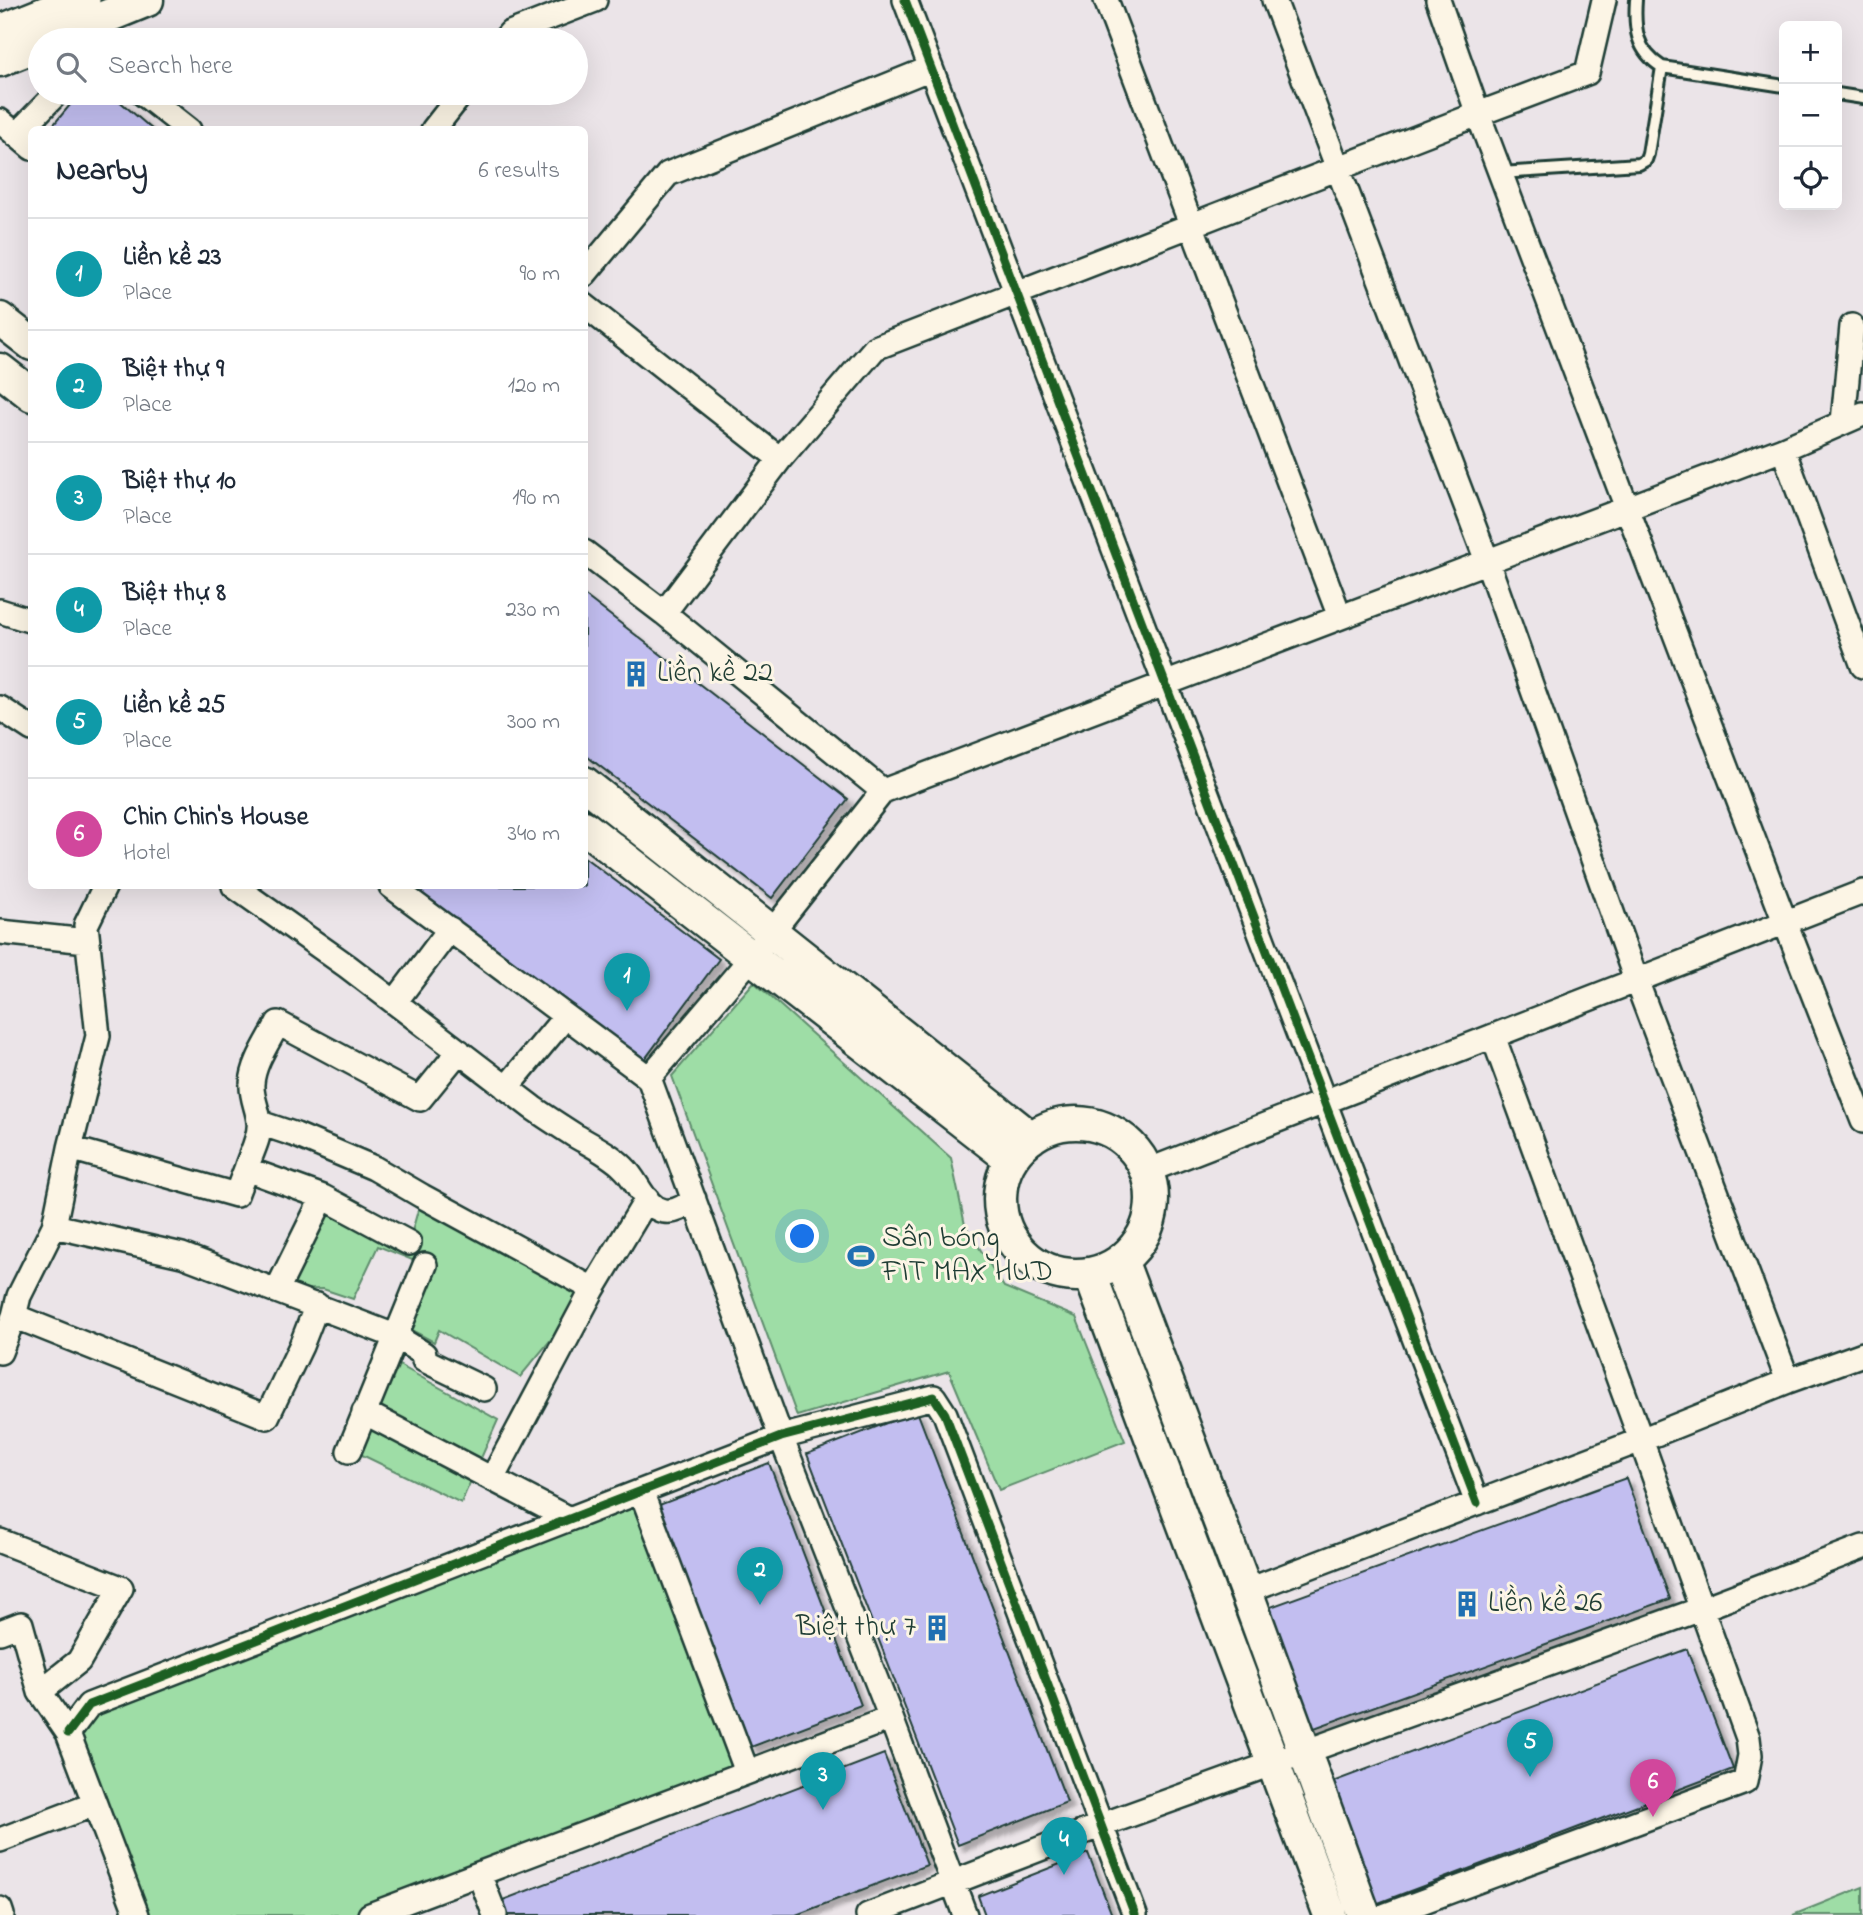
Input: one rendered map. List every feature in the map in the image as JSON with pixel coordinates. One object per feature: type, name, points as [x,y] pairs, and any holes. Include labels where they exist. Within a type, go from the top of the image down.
[{"type":"main road","points":[[0,33],[82,0]]},
{"type":"main road","points":[[78,28],[147,0]]},
{"type":"main road","points":[[0,60],[28,49]]},
{"type":"main road","points":[[0,319],[28,341]]},
{"type":"main road","points":[[0,370],[28,392]]},
{"type":"main road","points":[[588,787],[762,945],[1021,1148]]},
{"type":"main road","points":[[588,830],[762,945]]},
{"type":"main road","points":[[1070,1123],[1094,1125],[1117,1134],[1135,1150],[1147,1171],[1152,1193],[1150,1215],[1143,1236],[1129,1254],[1111,1267],[1090,1274],[1068,1275],[1046,1269],[1028,1258],[1013,1241],[1004,1221],[1000,1200],[1003,1178],[1021,1148],[1047,1128],[1070,1123]]},
{"type":"main road","points":[[1121,1260],[1364,1915]]},
{"type":"main road","points":[[1090,1274],[1330,1915]]},
{"type":"street","points":[[523,28],[595,0]]},
{"type":"street","points":[[905,0],[1477,1503]]},
{"type":"street","points":[[1106,0],[1340,617]]},
{"type":"street","points":[[1274,0],[1487,561],[1636,980],[1788,1381]]},
{"type":"street","points":[[1438,0],[1478,114],[1785,922],[1855,1075],[1863,1121]]},
{"type":"street","points":[[664,613],[780,459],[875,348],[1587,73],[1604,0]]},
{"type":"street","points":[[588,270],[668,174],[931,68]]},
{"type":"street","points":[[16,135],[45,105]]},
{"type":"street","points":[[157,105],[184,126]]},
{"type":"street","points":[[436,126],[453,105]]},
{"type":"street","points":[[588,308],[780,459]]},
{"type":"street","points":[[649,1078],[762,945],[883,791],[1856,420],[1852,326]]},
{"type":"street","points":[[1783,449],[1863,666]]},
{"type":"street","points":[[588,555],[664,613],[883,791]]},
{"type":"street","points":[[0,611],[28,620]]},
{"type":"street","points":[[0,708],[28,726]]},
{"type":"street","points":[[0,1352],[11,1304],[54,1226],[70,1148],[99,1037],[86,925],[104,889]]},
{"type":"street","points":[[238,889],[347,966],[558,1126],[614,1159],[626,1169],[650,1204],[664,1211],[674,1211],[694,1199]]},
{"type":"street","points":[[395,889],[649,1078],[781,1437],[965,1915]]},
{"type":"street","points":[[1147,1171],[1863,892]]},
{"type":"street","points":[[395,1002],[450,929]]},
{"type":"street","points":[[0,932],[87,941]]},
{"type":"street","points":[[506,1088],[566,1016]]},
{"type":"street","points":[[70,1148],[236,1195],[258,1136],[260,1123],[252,1086],[253,1076],[278,1023],[420,1099],[459,1051]]},
{"type":"street","points":[[1386,1915],[1745,1782],[1750,1755],[1748,1738],[1642,1440],[1493,1036]]},
{"type":"street","points":[[260,1123],[374,1168],[593,1289]]},
{"type":"street","points":[[246,1169],[323,1197],[409,1243]]},
{"type":"street","points":[[277,1290],[323,1197]]},
{"type":"street","points":[[492,1479],[593,1289],[647,1199]]},
{"type":"street","points":[[54,1226],[182,1255],[317,1305],[395,1336],[424,1354],[424,1360],[484,1389]]},
{"type":"street","points":[[349,1451],[425,1265]]},
{"type":"street","points":[[11,1304],[267,1417],[301,1346],[317,1305]]},
{"type":"street","points":[[1246,1591],[1863,1354]]},
{"type":"street","points":[[68,1733],[89,1705],[781,1437],[934,1397],[945,1414],[1135,1915]]},
{"type":"street","points":[[365,1412],[569,1519]]},
{"type":"street","points":[[641,1491],[747,1772]]},
{"type":"street","points":[[0,1541],[121,1588],[79,1661],[40,1692]]},
{"type":"street","points":[[868,1915],[1102,1825],[1701,1609],[1863,1547]]},
{"type":"street","points":[[0,1632],[21,1624],[40,1692],[68,1733],[137,1915]]},
{"type":"street","points":[[370,1915],[891,1718]]},
{"type":"street","points":[[0,1840],[95,1804]]},
{"type":"street","points":[[479,1874],[495,1915]]},
{"type":"street","points":[[0,1909],[2,1915]]},
{"type":"lane","points":[[1636,0],[1635,21],[1642,47],[1651,60],[1662,67],[1779,85]]},
{"type":"lane","points":[[1501,173],[1639,164],[1646,160],[1662,67]]},
{"type":"lane","points":[[1842,95],[1863,98]]},
{"type":"green space","name":"Sân bóng FIT MAX HUD","points":[[754,982],[951,1158],[965,1225],[1004,1287],[1076,1317],[1125,1441],[999,1490],[949,1371],[797,1416],[672,1076]]},
{"type":"green space","points":[[422,1196],[593,1289],[520,1377],[439,1330],[434,1342],[400,1324],[425,1265],[378,1246],[353,1299],[323,1289],[277,1290],[323,1197],[409,1242]]},
{"type":"green space","points":[[399,1365],[498,1420],[461,1503],[358,1453]]},
{"type":"green space","points":[[641,1491],[747,1772],[370,1915],[137,1915],[68,1733],[89,1705]]},
{"type":"green space","points":[[1863,1887],[1863,1915],[1793,1915]]},
{"type":"building","points":[[70,105],[124,105],[148,126],[52,126]]},
{"type":"building","name":"Liền kề 22","points":[[588,598],[848,799],[772,898],[588,757]]},
{"type":"building","points":[[588,860],[719,959],[642,1063],[412,889],[588,889]]},
{"type":"building","name":"Biệt thự 7","points":[[917,1411],[1067,1802],[958,1845],[807,1454]]},
{"type":"building","points":[[769,1463],[861,1705],[751,1747],[659,1505]]},
{"type":"building","name":"Liền kề 26","points":[[1626,1478],[1670,1599],[1309,1730],[1265,1609]]},
{"type":"building","points":[[1687,1649],[1733,1769],[1373,1905],[1327,1784]]},
{"type":"building","points":[[884,1754],[927,1865],[796,1915],[500,1915],[495,1903]]},
{"type":"building","points":[[1088,1853],[1112,1915],[985,1915],[978,1896]]},
{"type":"cycle path","points":[[905,0],[1477,1503]]},
{"type":"cycle path","points":[[68,1733],[89,1705],[781,1437],[934,1397],[945,1414],[1135,1915]]},
{"type":"place","name":"Liền kề 22","points":[[636,674]]},
{"type":"place","name":"Liền kề 23","points":[[627,1011]]},
{"type":"place","name":"Sân bóng FIT MAX HUD","points":[[861,1256]]},
{"type":"place","name":"Liền kề 26","points":[[1467,1604]]},
{"type":"place","name":"Biệt thự 9","points":[[760,1605]]},
{"type":"place","name":"Biệt thự 7","points":[[937,1628]]},
{"type":"place","name":"Liền kề 25","points":[[1530,1777]]},
{"type":"place","name":"Biệt thự 10","points":[[823,1810]]},
{"type":"place","name":"Chin Chin's House","points":[[1653,1817]]},
{"type":"place","name":"Biệt thự 8","points":[[1064,1875]]}]
